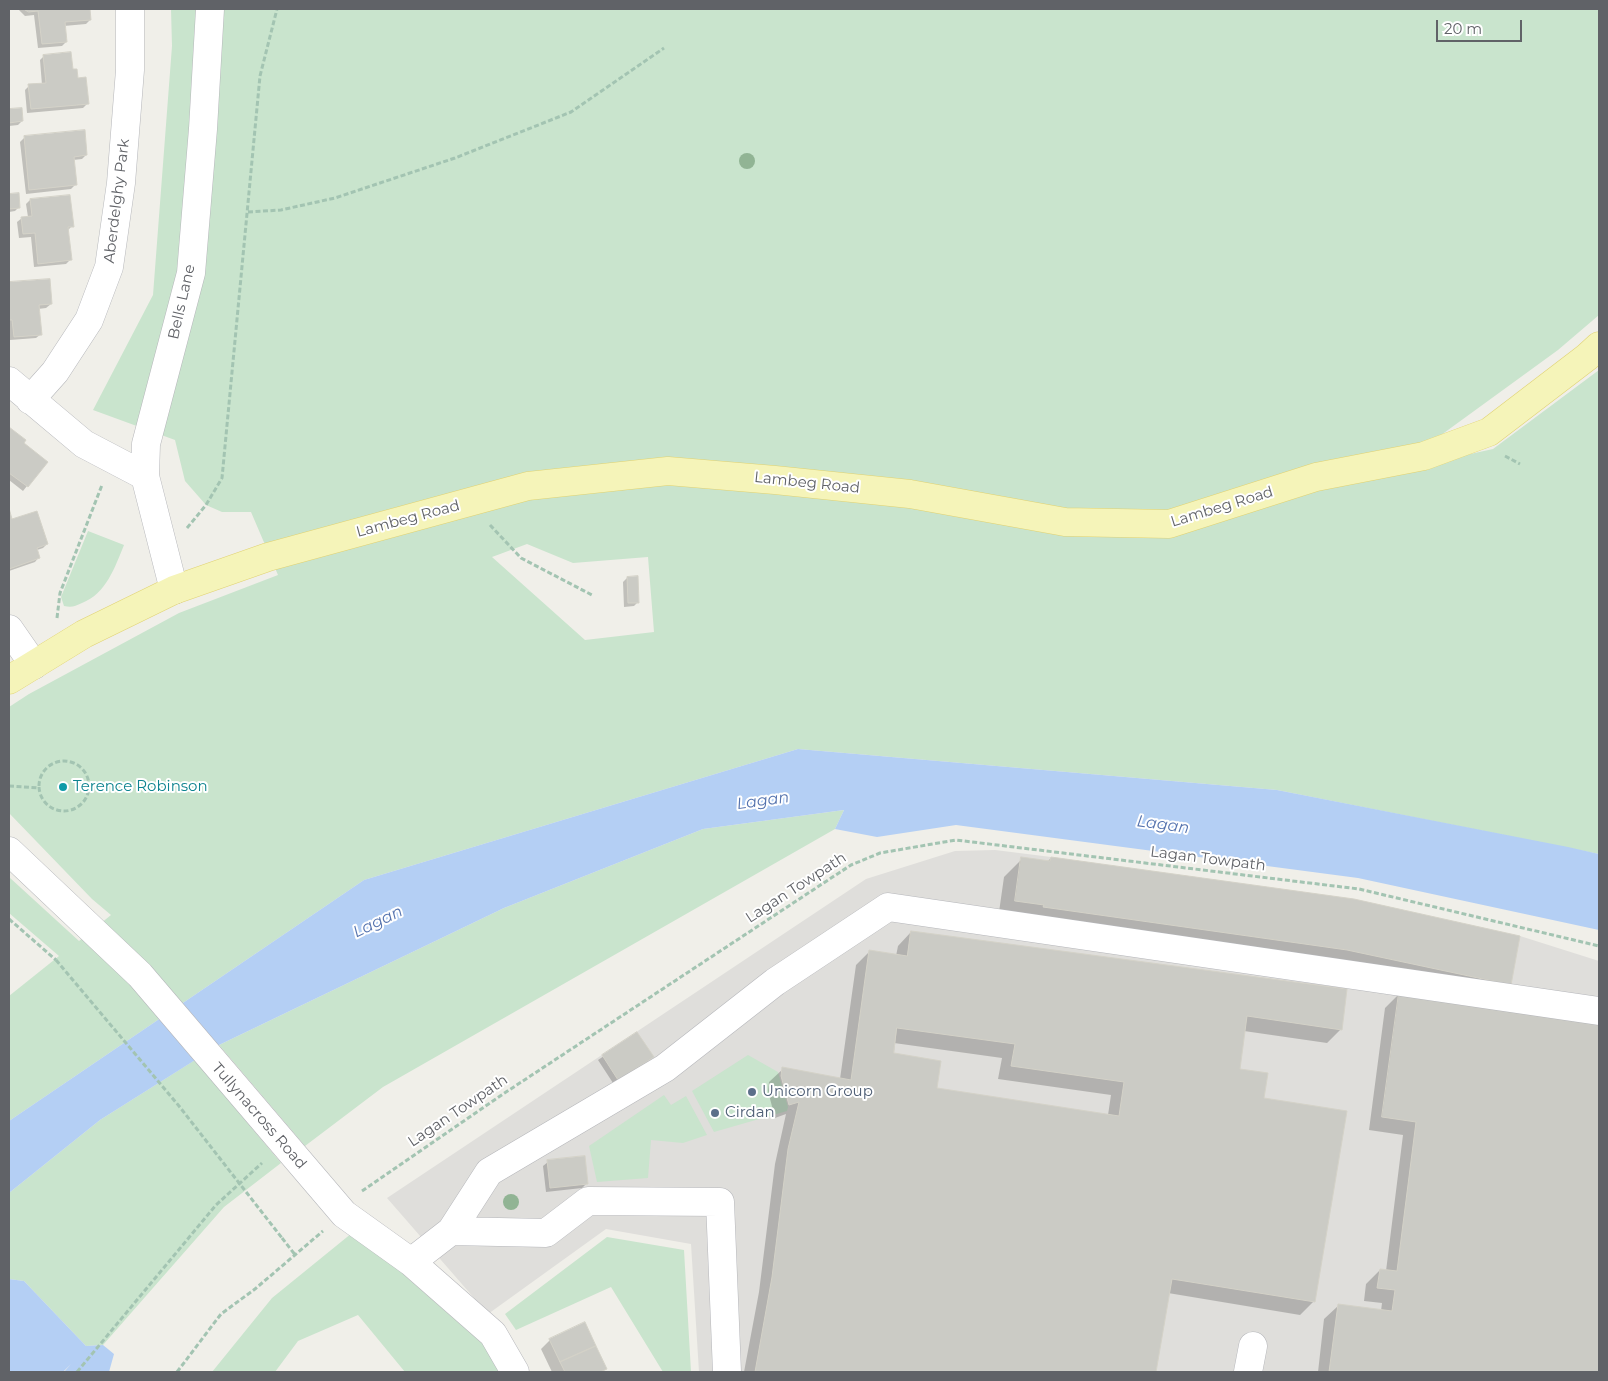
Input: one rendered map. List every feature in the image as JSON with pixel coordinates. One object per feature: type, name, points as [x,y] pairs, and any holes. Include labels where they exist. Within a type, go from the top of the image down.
[{"type":"main road","name":"Lambeg Road","points":[[9,680],[84,634],[174,590],[268,557],[528,486],[668,471],[910,494],[1065,522],[1170,524],[1316,477],[1424,456],[1489,432],[1599,346]]},
{"type":"street","name":"Aberdelghy Park","points":[[30,400],[55,372],[89,320],[109,267],[121,183],[127,117],[130,70],[130,9]]},
{"type":"street","name":"Bells Lane","points":[[174,590],[145,476],[146,444],[191,273],[203,129],[210,9]]},
{"type":"street","points":[[9,381],[84,444],[145,476]]},
{"type":"street","points":[[9,629],[44,659]]},
{"type":"street","name":"Tullynacross Road","points":[[9,851],[140,975],[340,1210],[411,1262],[492,1334],[515,1372]]},
{"type":"street","points":[[411,1262],[451,1231],[489,1172],[664,1068],[775,982],[888,907],[1599,1011]]},
{"type":"street","points":[[451,1231],[546,1233],[588,1201],[720,1202],[728,1372]]},
{"type":"path","points":[[165,556],[206,505],[222,478],[260,76],[278,9]]},
{"type":"path","points":[[248,212],[281,210],[335,198],[455,158],[571,112],[664,48]]},
{"type":"path","points":[[44,659],[60,593],[112,458]]},
{"type":"path","points":[[469,503],[521,558],[592,595]]},
{"type":"path","points":[[58,762],[75,764],[82,769],[89,784],[88,792],[80,806],[65,812],[44,802],[39,788],[40,779],[44,771],[58,762]]},
{"type":"path","points":[[9,786],[39,788]]},
{"type":"path","name":"Lagan Towpath","points":[[178,1372],[221,1314],[296,1256],[340,1210],[363,1190],[502,1094],[851,864],[880,854],[956,840],[1359,889],[1599,946]]},
{"type":"path","points":[[9,919],[56,960],[179,1106],[296,1256]]},
{"type":"path","points":[[77,1372],[216,1205],[287,1148]]},
{"type":"shaded area","points":[[995,850],[1354,899],[1520,936],[1599,961],[1599,1372],[699,1372],[691,1244],[606,1229],[488,1314],[387,1198],[866,879],[955,851]]},
{"type":"green space","points":[[171,9],[1599,9],[1599,315],[1558,350],[1426,446],[1434,462],[1493,449],[1599,370],[1599,854],[1277,790],[798,749],[364,880],[9,1121],[9,996],[59,956],[9,913],[9,877],[79,941],[111,915],[92,899],[9,813],[9,707],[29,694],[179,613],[278,575],[251,512],[222,512],[206,505],[185,481],[175,440],[93,410],[153,295],[172,46]],"holes":[[[527,544],[573,563],[648,557],[654,632],[585,640],[492,557]]]},
{"type":"green space","points":[[88,531],[124,545],[109,579],[97,593],[90,599],[75,606],[64,606],[61,597]]},
{"type":"green space","points":[[844,810],[835,829],[383,1087],[305,1146],[219,1045],[504,908],[703,829]]},
{"type":"green space","points":[[748,1055],[778,1072],[788,1107],[787,1111],[714,1132],[692,1091]]},
{"type":"green space","points":[[195,1060],[281,1163],[224,1207],[103,1345],[86,1346],[24,1281],[9,1279],[9,1193],[100,1120]]},
{"type":"green space","points":[[664,1095],[671,1105],[686,1096],[707,1135],[683,1143],[651,1140],[648,1178],[597,1182],[589,1146]]},
{"type":"green space","points":[[352,1233],[402,1273],[483,1344],[499,1372],[405,1372],[358,1315],[298,1341],[275,1372],[212,1372],[272,1298]]},
{"type":"green space","points":[[607,1237],[684,1250],[691,1372],[663,1372],[611,1287],[516,1330],[505,1314]]},
{"type":"water","name":"Lagan","points":[[798,749],[1277,790],[1599,854],[1599,930],[1358,878],[956,825],[877,837],[835,829],[844,810],[703,829],[504,908],[219,1045],[100,1120],[9,1193],[9,1121],[364,880]]},
{"type":"water","points":[[9,1279],[24,1281],[86,1346],[103,1345],[114,1354],[109,1372],[64,1372],[71,1364],[63,1372],[9,1372]]},
{"type":"building","points":[[24,9],[90,9],[91,20],[65,22],[67,42],[42,44],[38,11],[29,12]]},
{"type":"building","points":[[71,52],[73,69],[77,69],[78,78],[86,77],[89,104],[31,109],[28,84],[46,83],[43,55]]},
{"type":"building","points":[[22,108],[23,121],[9,123],[9,109]]},
{"type":"building","points":[[85,130],[87,155],[74,157],[77,185],[29,190],[24,136]]},
{"type":"building","points":[[19,193],[20,208],[9,209],[9,194]]},
{"type":"building","points":[[70,195],[74,227],[68,227],[72,260],[38,264],[35,233],[23,234],[21,217],[32,216],[30,199]]},
{"type":"building","points":[[50,279],[52,304],[39,305],[42,335],[14,337],[12,320],[9,320],[9,282]]},
{"type":"building","points":[[9,427],[26,440],[24,443],[48,462],[28,487],[9,473]]},
{"type":"building","points":[[9,508],[12,519],[37,511],[48,544],[37,548],[40,558],[9,569]]},
{"type":"building","points":[[638,576],[639,603],[628,603],[627,577]]},
{"type":"building","points":[[1021,857],[1050,861],[1051,857],[1354,899],[1520,936],[1511,985],[1347,950],[1043,907],[1044,905],[1015,901]]},
{"type":"building","points":[[911,931],[1347,989],[1342,1030],[1247,1016],[1240,1069],[1268,1073],[1264,1098],[1347,1111],[1315,1302],[1172,1279],[1156,1372],[755,1372],[772,1277],[788,1149],[799,1102],[789,1105],[781,1076],[782,1067],[851,1080],[869,950],[907,956]],"holes":[[[897,1028],[1015,1044],[1011,1066],[1124,1082],[1119,1116],[937,1088],[941,1061],[894,1053]]]},
{"type":"building","points":[[1399,993],[1599,1019],[1599,1372],[1329,1372],[1338,1304],[1392,1311],[1395,1290],[1377,1288],[1380,1269],[1397,1271],[1416,1122],[1382,1117]]},
{"type":"building","points":[[637,1032],[654,1057],[618,1080],[602,1055]]},
{"type":"building","points":[[585,1156],[588,1184],[550,1188],[547,1160]]},
{"type":"building","points":[[585,1322],[596,1346],[560,1362],[549,1339]]},
{"type":"building","points":[[596,1346],[607,1369],[600,1372],[565,1372],[560,1362]]},
{"type":"place","name":"Terence Robinson","points":[[63,787]]},
{"type":"place","name":"Unicorn Group","points":[[752,1092]]},
{"type":"place","name":"Cirdan","points":[[715,1113]]}]
